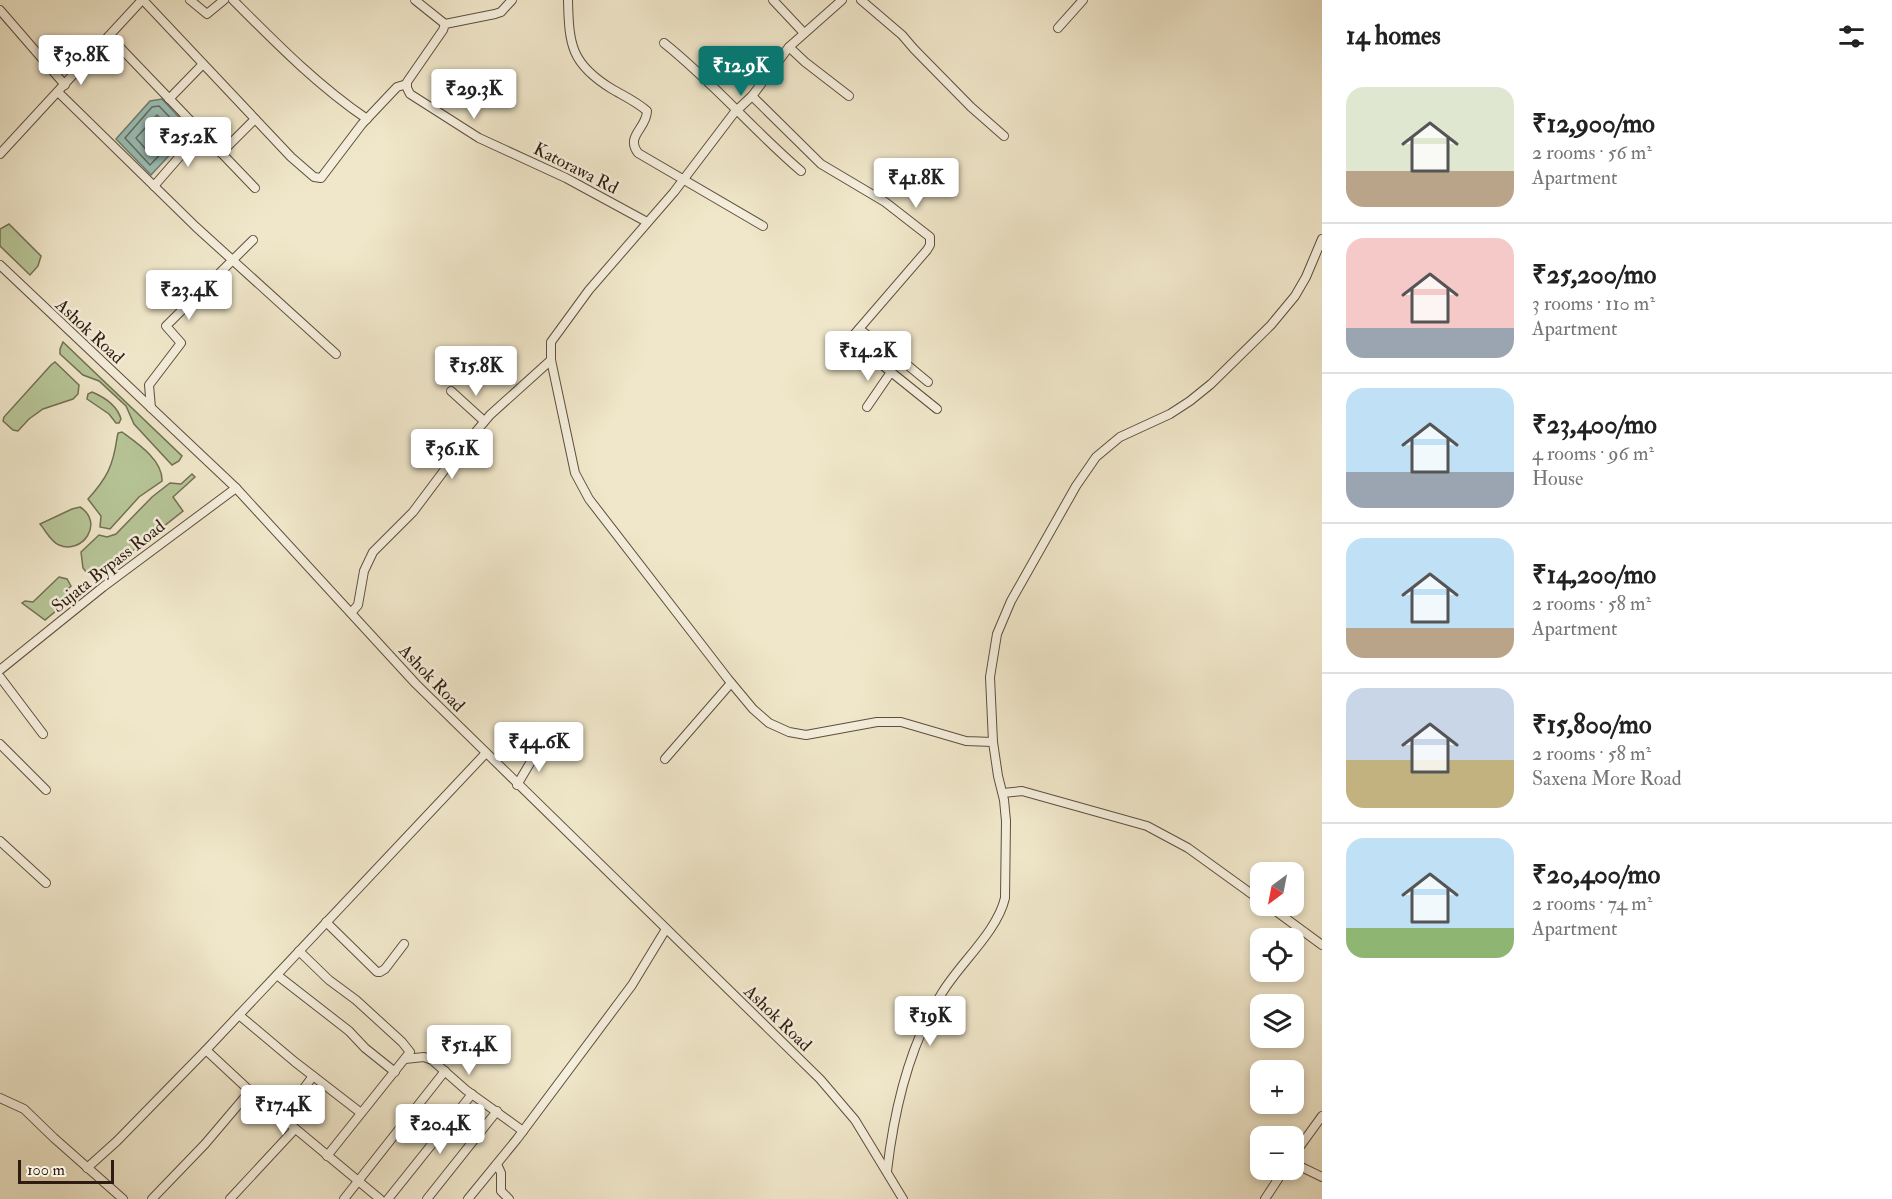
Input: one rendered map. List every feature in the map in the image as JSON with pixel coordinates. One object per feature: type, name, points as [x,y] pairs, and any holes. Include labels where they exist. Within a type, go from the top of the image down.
[{"type":"street","points":[[0,154],[142,0],[291,157],[314,177],[321,178],[367,119],[397,87],[407,84],[443,30],[444,24]]},
{"type":"street","points":[[190,0],[207,14],[224,0]]},
{"type":"street","points":[[233,0],[315,80],[337,99],[367,119]]},
{"type":"street","points":[[414,0],[444,24],[501,12],[512,0]]},
{"type":"street","points":[[568,0],[570,42],[580,62],[604,84],[647,111],[646,121],[633,139],[633,146],[638,153],[763,226]]},
{"type":"street","points":[[773,0],[804,33]]},
{"type":"street","points":[[842,0],[789,47],[684,180],[589,290],[553,336],[550,342],[551,360],[571,458],[579,482],[597,510],[731,682],[762,718],[779,728],[799,734],[888,721],[912,724],[966,741],[993,742]]},
{"type":"street","points":[[861,0],[902,34],[914,50],[971,107],[1004,136]]},
{"type":"street","points":[[1058,28],[1083,0]]},
{"type":"street","points":[[0,10],[65,85]]},
{"type":"street","points":[[109,36],[255,188]]},
{"type":"street","points":[[664,43],[711,83],[737,111],[801,171]]},
{"type":"street","points":[[789,47],[849,96]]},
{"type":"street","points":[[169,99],[203,64]]},
{"type":"street","name":"Katorawa Rd","points":[[407,84],[410,94],[479,138],[566,178],[647,222]]},
{"type":"street","points":[[58,92],[232,261],[336,354]]},
{"type":"street","points":[[752,96],[821,164],[885,202],[930,237],[931,241],[927,250],[839,352]]},
{"type":"street","points":[[221,153],[255,119]]},
{"type":"street","points":[[154,186],[201,132]]},
{"type":"street","points":[[887,1172],[903,1087],[912,1056],[927,1021],[943,991],[1003,907],[1006,891],[1006,830],[1003,794],[993,742],[990,677],[997,634],[1014,594],[1082,476],[1096,458],[1128,432],[1170,414],[1190,401],[1271,325],[1301,287],[1322,239]]},
{"type":"street","points":[[151,408],[149,385],[181,343],[166,326],[253,240]]},
{"type":"street","name":"Ashok Road","points":[[0,265],[236,488],[416,684],[485,754],[820,1079],[855,1120],[903,1199]]},
{"type":"street","points":[[859,329],[928,382]]},
{"type":"street","points":[[850,339],[937,409]]},
{"type":"street","points":[[351,613],[358,605],[363,571],[373,552],[413,512],[484,421],[551,360]]},
{"type":"street","points":[[867,407],[891,372]]},
{"type":"street","points":[[451,391],[484,421]]},
{"type":"street","name":"Sujata Bypass Road","points":[[0,670],[103,587],[236,488]]},
{"type":"street","points":[[0,677],[43,734]]},
{"type":"street","points":[[665,759],[731,682]]},
{"type":"street","points":[[0,744],[46,790]]},
{"type":"street","points":[[517,785],[539,748]]},
{"type":"street","points":[[87,1168],[117,1141],[206,1050],[485,754]]},
{"type":"street","points":[[1003,794],[1022,791],[1147,826],[1188,848],[1250,893]]},
{"type":"street","points":[[0,841],[46,883]]},
{"type":"street","points":[[1283,916],[1322,945]]},
{"type":"street","points":[[326,922],[377,972],[385,969],[404,944]]},
{"type":"street","points":[[468,1199],[523,1131],[632,986],[666,929]]},
{"type":"street","points":[[300,951],[410,1052],[327,1156]]},
{"type":"street","points":[[277,975],[349,1031],[365,1048],[395,1072]]},
{"type":"street","points":[[239,1015],[313,1077],[361,1113]]},
{"type":"street","points":[[206,1050],[250,1091],[380,1199]]},
{"type":"street","points":[[405,1059],[428,1058],[523,1131]]},
{"type":"street","points":[[344,1199],[445,1071]]},
{"type":"street","points":[[282,1118],[313,1077]]},
{"type":"street","points":[[152,1199],[205,1144],[250,1091]]},
{"type":"street","points":[[388,1199],[472,1094]]},
{"type":"street","points":[[0,1098],[24,1109],[123,1199]]},
{"type":"street","points":[[427,1199],[497,1111]]},
{"type":"street","points":[[1304,1141],[1322,1116]]},
{"type":"street","points":[[230,1199],[295,1129]]},
{"type":"street","points":[[497,1164],[501,1173],[501,1191],[509,1199]]},
{"type":"street","points":[[1304,1168],[1322,1177]]},
{"type":"street","points":[[1265,1199],[1277,1180]]},
{"type":"green space","points":[[9,224],[41,256],[38,266],[30,275],[0,246],[0,229]]},
{"type":"green space","points":[[63,342],[182,456],[179,461],[172,465],[134,424],[126,406],[99,381],[83,375],[60,354]]},
{"type":"green space","points":[[55,362],[79,385],[78,394],[73,399],[43,409],[18,431],[13,430],[3,421],[4,417]]},
{"type":"green space","points":[[92,392],[113,406],[121,419],[119,423],[87,399],[88,394]]},
{"type":"green space","points":[[122,432],[154,459],[162,481],[139,497],[110,529],[100,527],[101,516],[88,499],[108,471],[118,433]]},
{"type":"green space","points":[[192,474],[195,477],[173,497],[183,511],[97,579],[90,572],[87,573],[83,568],[81,552],[99,535],[107,537],[116,534],[152,497],[170,483],[181,484]]},
{"type":"green space","points":[[80,507],[90,521],[88,536],[76,546],[56,544],[40,524]]},
{"type":"green space","points":[[59,577],[67,579],[71,586],[67,590],[75,595],[45,620],[22,603],[33,602]]},
{"type":"water","points":[[162,99],[192,131],[151,175],[116,139],[150,101]]}]
